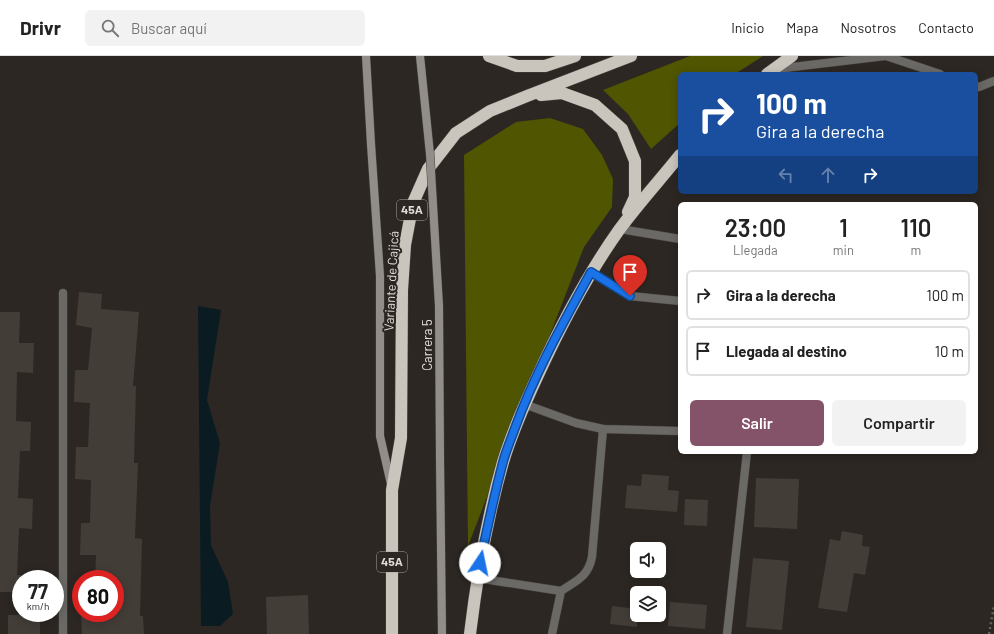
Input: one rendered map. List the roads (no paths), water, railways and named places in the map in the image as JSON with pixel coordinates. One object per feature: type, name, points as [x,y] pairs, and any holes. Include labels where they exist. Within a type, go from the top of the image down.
[{"type":"highway","points":[[490,56],[517,66],[545,66],[575,56]]},
{"type":"highway","name":"Variante de Cajicá","points":[[392,490],[401,438],[402,290],[405,245],[413,203],[428,169],[456,133],[490,111],[631,56]]},
{"type":"highway","points":[[770,72],[792,56]]},
{"type":"highway","points":[[526,96],[562,93],[595,104],[622,129],[635,161],[635,197],[620,229]]},
{"type":"highway","points":[[470,634],[477,578],[489,519],[503,461],[524,404],[555,337],[591,272],[620,229],[678,157]]},
{"type":"highway","name":"45A","points":[[392,490],[392,634]]},
{"type":"main road","name":"45A","points":[[366,56],[380,276],[380,436],[392,490]]},
{"type":"main road","name":"Carrera 5","points":[[420,56],[430,154],[439,306],[442,634]]},
{"type":"street","points":[[770,72],[885,56],[934,72]]},
{"type":"street","points":[[978,86],[994,81]]},
{"type":"street","points":[[620,229],[678,240]]},
{"type":"street","points":[[591,272],[630,296],[678,301]]},
{"type":"street","points":[[63,293],[63,634]]},
{"type":"street","points":[[524,404],[576,423],[603,429],[678,431]]},
{"type":"street","points":[[477,578],[561,591],[586,574],[590,567],[592,557],[603,429]]},
{"type":"street","points":[[727,634],[747,454]]},
{"type":"street","points":[[552,634],[561,591]]}]
